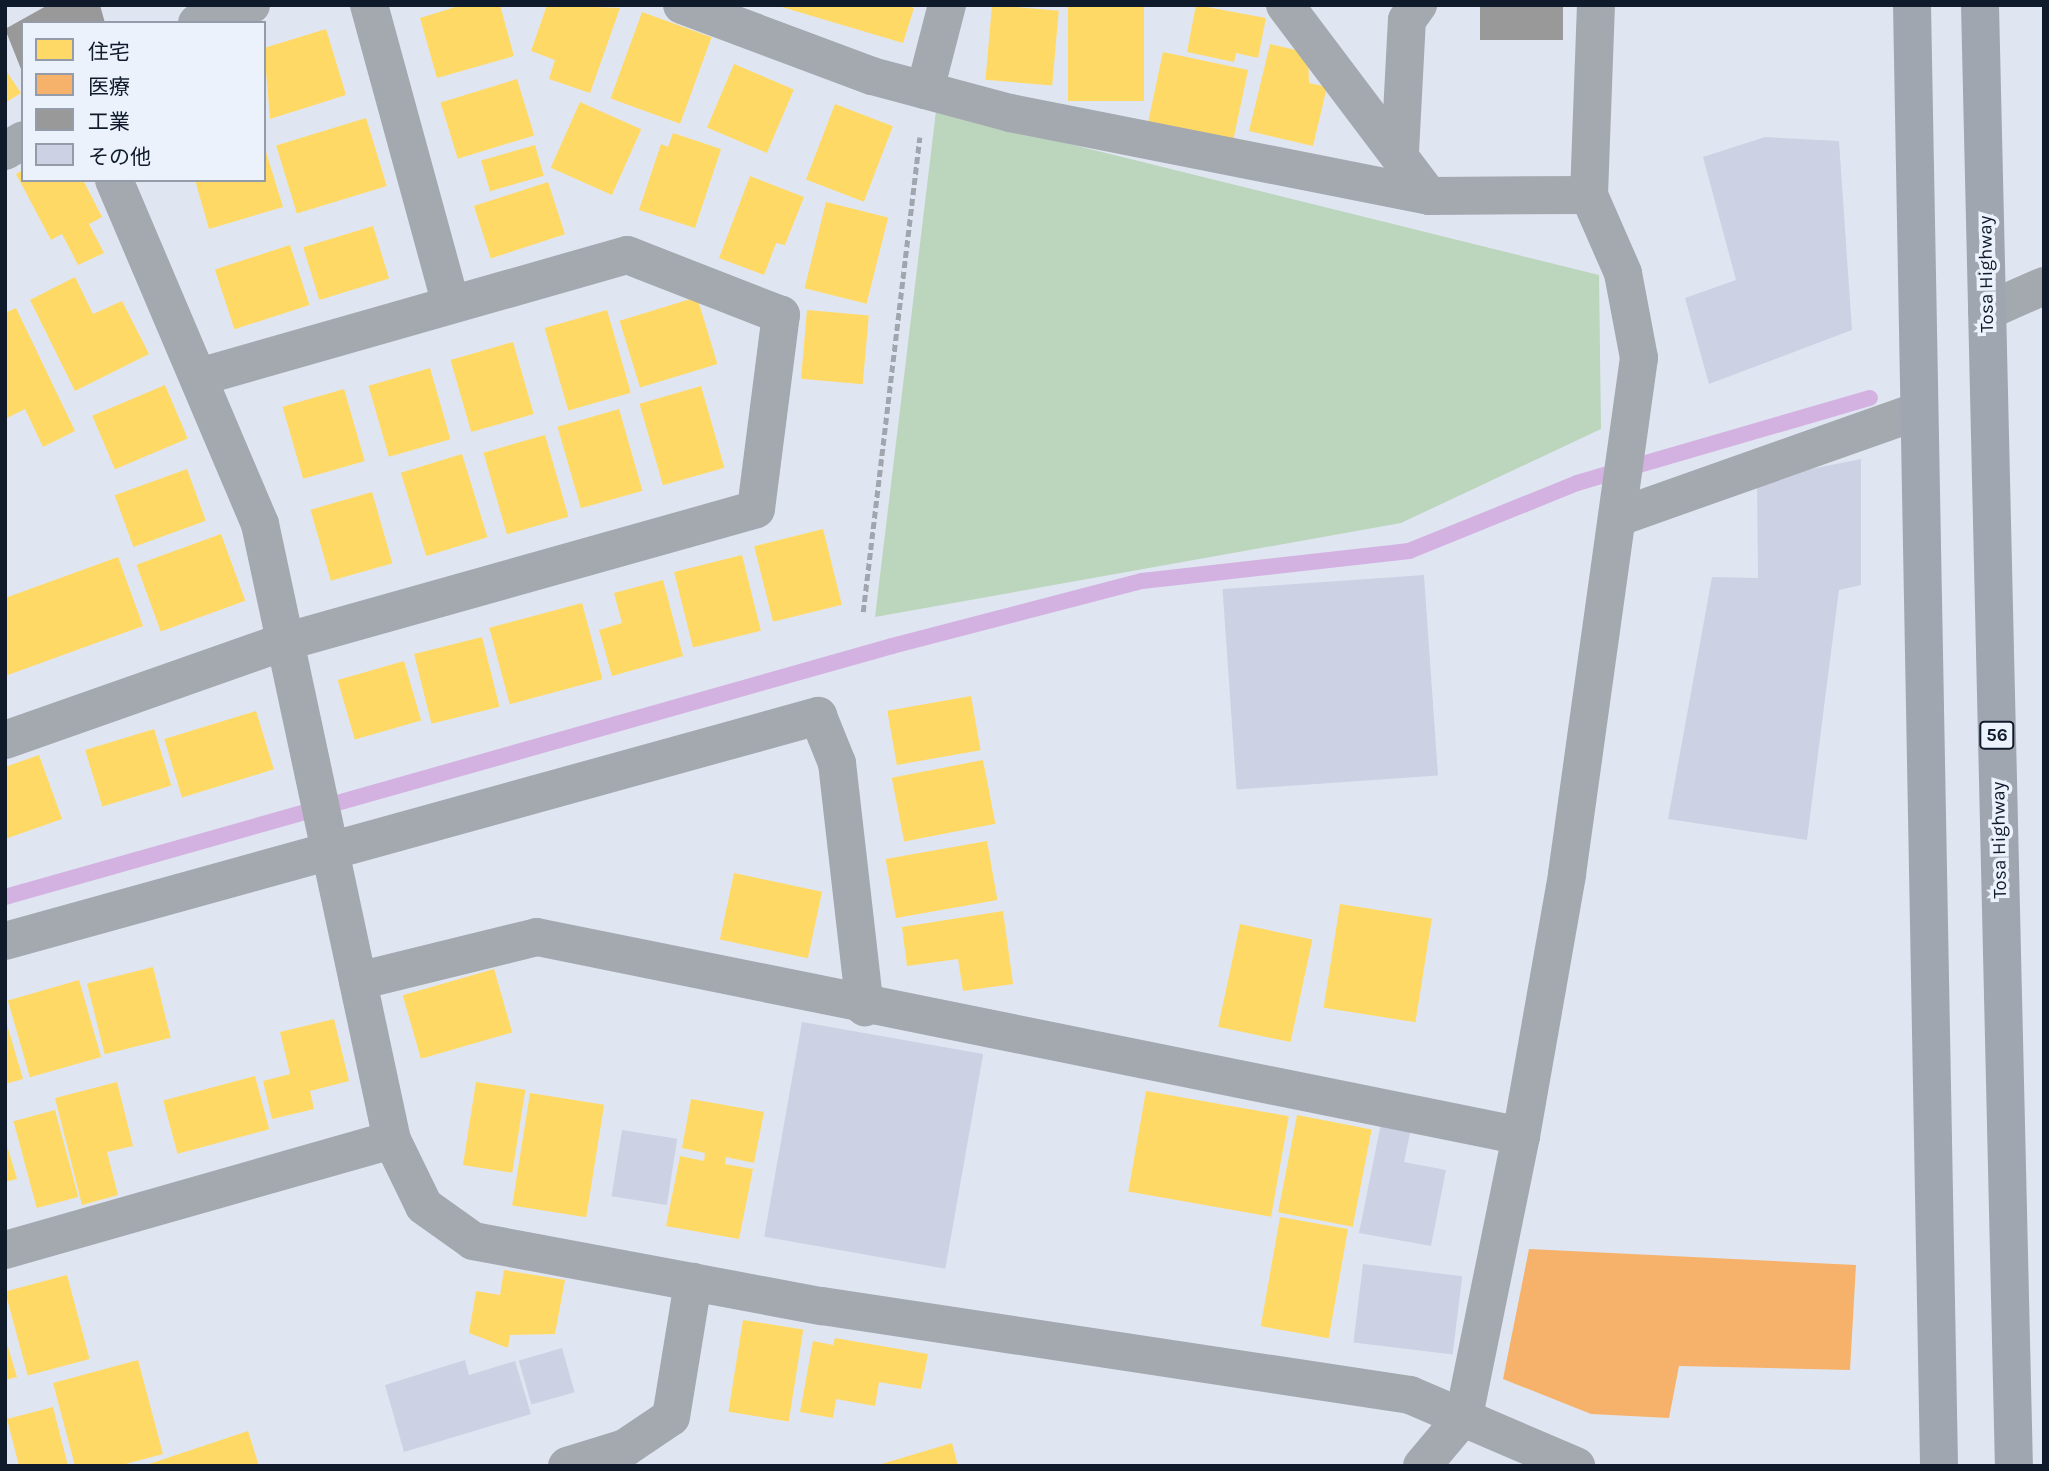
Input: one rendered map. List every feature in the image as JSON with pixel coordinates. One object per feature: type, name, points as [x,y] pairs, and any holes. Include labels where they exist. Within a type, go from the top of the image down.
[{"type":"highway","points":[[1912,5],[1939,1466]]},
{"type":"highway","name":"Tosa Highway","points":[[1980,5],[2014,1466]]},
{"type":"street","points":[[369,5],[450,302]]},
{"type":"street","points":[[682,5],[925,90],[1429,196],[1589,195]]},
{"type":"street","points":[[925,90],[947,5]]},
{"type":"street","points":[[1285,5],[1400,152],[1429,196]]},
{"type":"street","points":[[1400,152],[1407,20],[1418,5]]},
{"type":"street","points":[[1422,1466],[1464,1416],[1521,1136],[1567,874],[1639,358],[1623,273],[1589,195],[1596,5]]},
{"type":"street","points":[[5,151],[21,141]]},
{"type":"street","points":[[115,182],[260,524],[392,1140],[424,1206],[473,1241],[693,1282],[1410,1395],[1576,1466]]},
{"type":"street","points":[[5,740],[284,642],[756,509],[781,315],[627,255],[450,302],[199,377]]},
{"type":"street","points":[[1987,311],[2044,286]]},
{"type":"street","points":[[1619,513],[1919,411]]},
{"type":"street","points":[[5,941],[329,855],[818,716],[837,763],[865,1007]]},
{"type":"street","points":[[358,981],[537,937],[865,1007],[1521,1136]]},
{"type":"street","points":[[5,1250],[392,1140]]},
{"type":"street","points":[[567,1466],[625,1448],[671,1417],[693,1282]]},
{"type":"path","points":[[863,611],[925,90]]},
{"type":"green space","points":[[936,111],[1599,275],[1601,429],[1401,523],[875,617]]},
{"type":"building: 住宅","points":[[462,5],[500,5],[514,56],[437,78],[420,18]]},
{"type":"building: 住宅","points":[[547,5],[620,8],[590,93],[549,79],[555,60],[531,51]]},
{"type":"building: 住宅","points":[[775,5],[902,5],[914,8],[903,43]]},
{"type":"building: 住宅","points":[[992,5],[1059,11],[1052,86],[985,80]]},
{"type":"building: 住宅","points":[[1068,5],[1144,5],[1144,101],[1068,101]]},
{"type":"building: 住宅","points":[[1196,5],[1266,18],[1258,58],[1236,53],[1234,62],[1187,52]]},
{"type":"building: 住宅","points":[[642,12],[712,37],[680,124],[611,98]]},
{"type":"building: 住宅","points":[[326,29],[346,95],[270,119],[266,47]]},
{"type":"building: 住宅","points":[[1270,44],[1308,53],[1309,83],[1327,87],[1313,146],[1249,131]]},
{"type":"building: 住宅","points":[[1163,52],[1248,70],[1233,140],[1148,121]]},
{"type":"building: 住宅","points":[[734,64],[794,89],[767,153],[707,128]]},
{"type":"building: 住宅","points":[[5,69],[21,93],[5,103]]},
{"type":"building: 住宅","points":[[517,79],[534,135],[458,159],[440,102]]},
{"type":"building: 住宅","points":[[580,102],[641,129],[612,195],[551,168]]},
{"type":"building: 住宅","points":[[835,104],[893,126],[864,202],[806,180]]},
{"type":"building: 住宅","points":[[366,118],[387,186],[297,213],[276,145]]},
{"type":"building: 住宅","points":[[673,133],[721,149],[695,228],[639,210],[661,144],[668,147]]},
{"type":"building: 住宅","points":[[535,145],[544,176],[490,191],[481,160]]},
{"type":"building: 住宅","points":[[266,152],[283,207],[209,229],[196,182],[266,182]]},
{"type":"building: 住宅","points":[[21,171],[21,182],[84,182],[102,217],[89,224],[104,253],[78,265],[62,234],[51,240],[16,174]]},
{"type":"building: 住宅","points":[[750,176],[804,197],[785,245],[776,243],[764,275],[719,258]]},
{"type":"building: 住宅","points":[[548,182],[565,234],[491,258],[474,206]]},
{"type":"building: 住宅","points":[[826,202],[888,217],[867,304],[804,288]]},
{"type":"building: 住宅","points":[[373,226],[389,279],[319,300],[303,247]]},
{"type":"building: 住宅","points":[[290,245],[309,305],[234,329],[215,269]]},
{"type":"building: 住宅","points":[[75,277],[93,314],[122,301],[149,354],[75,391],[30,300]]},
{"type":"building: 住宅","points":[[697,297],[717,364],[640,388],[620,321]]},
{"type":"building: 住宅","points":[[16,308],[75,431],[43,447],[25,409],[5,419],[5,313]]},
{"type":"building: 住宅","points":[[607,310],[631,393],[568,411],[545,328]]},
{"type":"building: 住宅","points":[[807,310],[869,315],[863,384],[801,379]]},
{"type":"building: 住宅","points":[[513,342],[534,414],[471,432],[451,360]]},
{"type":"building: 住宅","points":[[430,368],[450,439],[389,457],[368,386]]},
{"type":"building: 住宅","points":[[165,385],[188,438],[115,469],[92,416]]},
{"type":"building: 住宅","points":[[701,386],[724,468],[663,485],[639,404]]},
{"type":"building: 住宅","points":[[344,389],[365,461],[303,479],[282,407]]},
{"type":"building: 住宅","points":[[619,409],[642,491],[581,508],[557,427]]},
{"type":"building: 住宅","points":[[545,435],[568,517],[507,534],[483,453]]},
{"type":"building: 住宅","points":[[462,454],[487,537],[426,556],[401,473]]},
{"type":"building: 住宅","points":[[187,469],[206,521],[133,547],[115,495]]},
{"type":"building: 住宅","points":[[372,492],[392,563],[331,581],[310,510]]},
{"type":"building: 住宅","points":[[823,529],[842,605],[773,622],[754,546]]},
{"type":"building: 住宅","points":[[221,534],[245,601],[161,631],[136,565]]},
{"type":"building: 住宅","points":[[742,555],[761,631],[693,648],[674,572]]},
{"type":"building: 住宅","points":[[118,557],[143,626],[5,676],[5,598]]},
{"type":"building: 住宅","points":[[663,580],[683,656],[612,676],[599,630],[622,623],[614,593]]},
{"type":"building: 住宅","points":[[582,603],[602,679],[510,704],[489,628]]},
{"type":"building: 住宅","points":[[482,637],[499,707],[431,724],[414,654]]},
{"type":"building: 住宅","points":[[404,661],[421,721],[355,740],[338,680]]},
{"type":"building: 住宅","points":[[971,696],[981,750],[897,765],[887,711]]},
{"type":"building: 住宅","points":[[256,711],[274,769],[182,797],[164,739]]},
{"type":"building: 住宅","points":[[154,729],[171,785],[102,806],[85,750]]},
{"type":"building: 住宅","points":[[39,755],[62,819],[5,839],[5,767]]},
{"type":"building: 住宅","points":[[983,760],[995,824],[904,842],[892,778]]},
{"type":"building: 住宅","points":[[987,841],[997,900],[896,918],[886,859]]},
{"type":"building: 住宅","points":[[734,873],[822,892],[808,958],[720,940]]},
{"type":"building: 住宅","points":[[1340,904],[1432,919],[1415,1022],[1324,1008]]},
{"type":"building: 住宅","points":[[1003,911],[1013,984],[963,991],[958,959],[907,966],[902,927]]},
{"type":"building: 住宅","points":[[1240,924],[1312,939],[1291,1042],[1218,1027]]},
{"type":"building: 住宅","points":[[153,967],[171,1038],[105,1054],[87,983]]},
{"type":"building: 住宅","points":[[494,969],[512,1032],[421,1059],[403,995]]},
{"type":"building: 住宅","points":[[79,980],[101,1057],[30,1077],[8,1000]]},
{"type":"building: 住宅","points":[[5,1018],[23,1079],[5,1084]]},
{"type":"building: 住宅","points":[[334,1019],[349,1081],[310,1091],[314,1109],[272,1119],[263,1081],[290,1074],[280,1032]]},
{"type":"building: 住宅","points":[[255,1076],[269,1129],[177,1154],[163,1101]]},
{"type":"building: 住宅","points":[[117,1082],[133,1146],[107,1152],[118,1195],[82,1205],[55,1098]]},
{"type":"building: 住宅","points":[[476,1082],[525,1090],[512,1173],[463,1165]]},
{"type":"building: 住宅","points":[[1146,1091],[1289,1116],[1271,1217],[1128,1191]]},
{"type":"building: 住宅","points":[[530,1093],[604,1105],[586,1217],[512,1206]]},
{"type":"building: 住宅","points":[[691,1099],[764,1112],[754,1163],[726,1157],[725,1164],[753,1169],[739,1239],[666,1226],[680,1156],[704,1161],[705,1153],[682,1148]]},
{"type":"building: 住宅","points":[[55,1110],[78,1197],[37,1208],[13,1121]]},
{"type":"building: 住宅","points":[[1297,1115],[1372,1130],[1353,1227],[1278,1212]]},
{"type":"building: 住宅","points":[[5,1139],[17,1179],[5,1182]]},
{"type":"building: 住宅","points":[[1280,1217],[1348,1229],[1329,1338],[1261,1326]]},
{"type":"building: 住宅","points":[[504,1270],[565,1280],[555,1334],[510,1335],[508,1348],[469,1333],[476,1291],[500,1295]]},
{"type":"building: 住宅","points":[[67,1275],[90,1359],[28,1376],[5,1292]]},
{"type":"building: 住宅","points":[[743,1320],[803,1330],[789,1421],[728,1412]]},
{"type":"building: 住宅","points":[[5,1337],[17,1377],[5,1380]]},
{"type":"building: 住宅","points":[[835,1338],[928,1354],[921,1389],[879,1382],[875,1406],[836,1399],[833,1418],[800,1412],[813,1341],[833,1345]]},
{"type":"building: 住宅","points":[[138,1360],[163,1454],[118,1466],[75,1466],[53,1383]]},
{"type":"building: 住宅","points":[[53,1407],[68,1466],[19,1466],[7,1419]]},
{"type":"building: 住宅","points":[[248,1431],[259,1466],[146,1466],[146,1465]]},
{"type":"building: 住宅","points":[[952,1443],[958,1466],[878,1465]]},
{"type":"building: 医療","points":[[1529,1249],[1856,1265],[1850,1370],[1679,1366],[1669,1418],[1591,1414],[1503,1379]]},
{"type":"building: 工業","points":[[48,5],[100,5],[104,21],[21,21],[21,69],[5,29]]},
{"type":"building: 工業","points":[[1480,5],[1563,5],[1563,40],[1480,40]]},
{"type":"building: その他","points":[[1765,137],[1839,141],[1852,330],[1709,384],[1685,298],[1736,280],[1703,157]]},
{"type":"building: その他","points":[[1861,459],[1861,585],[1839,590],[1807,840],[1668,819],[1712,577],[1758,578],[1757,480]]},
{"type":"building: その他","points":[[1424,575],[1438,776],[1237,790],[1222,589]]},
{"type":"building: その他","points":[[802,1022],[983,1054],[945,1269],[764,1237]]},
{"type":"building: その他","points":[[1381,1123],[1411,1129],[1404,1162],[1446,1170],[1431,1246],[1359,1233]]},
{"type":"building: その他","points":[[622,1130],[677,1139],[667,1205],[612,1196]]},
{"type":"building: その他","points":[[1363,1264],[1462,1276],[1453,1355],[1353,1342]]},
{"type":"building: その他","points":[[562,1348],[575,1392],[531,1405],[519,1360]]},
{"type":"building: その他","points":[[465,1360],[469,1375],[515,1361],[531,1414],[404,1452],[385,1385]]},
{"type":"waterway","points":[[5,897],[892,646],[1142,581],[1409,551],[1577,483],[1870,398]]}]
